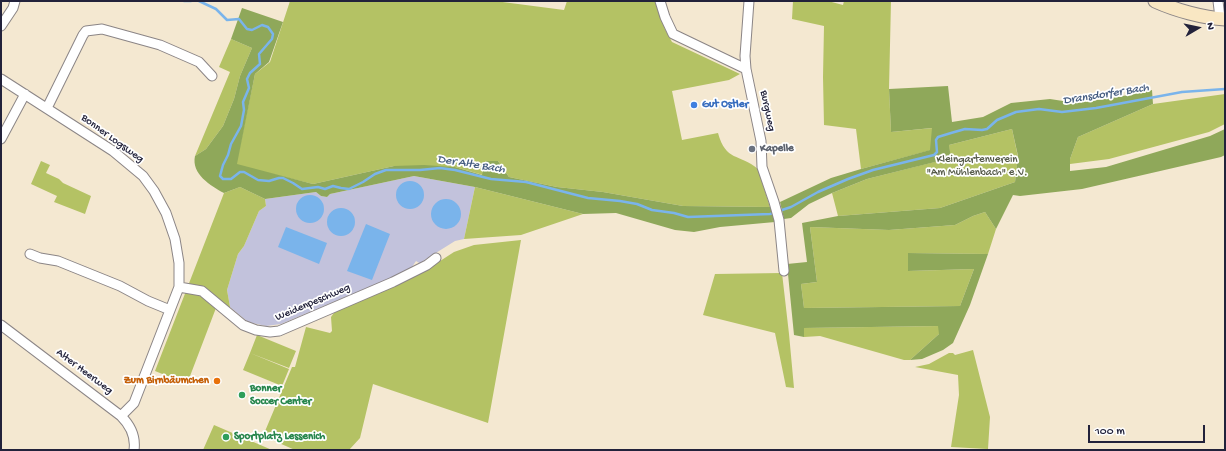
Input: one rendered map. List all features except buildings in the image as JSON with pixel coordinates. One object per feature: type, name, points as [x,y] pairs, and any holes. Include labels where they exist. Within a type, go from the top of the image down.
[{"type":"street","points":[[1,26],[13,8],[15,1]]},
{"type":"street","points":[[660,1],[673,34],[746,70]]},
{"type":"street","name":"Burgweg","points":[[749,1],[745,56],[746,70],[761,141],[762,167],[779,220],[784,270]]},
{"type":"street","points":[[1155,1],[1190,13],[1223,18],[1218,1]]},
{"type":"street","points":[[47,108],[86,31],[102,28],[160,45],[199,62],[212,76]]},
{"type":"street","name":"Bonner Logsweg","points":[[1,79],[113,151],[143,176],[154,191],[166,213],[176,239],[179,263],[179,287],[134,403],[121,416]]},
{"type":"street","points":[[1,139],[25,94]]},
{"type":"street","points":[[30,254],[40,258],[58,261],[120,286],[148,301],[170,310]]},
{"type":"street","name":"Weidenpeschweg","points":[[179,287],[202,292],[243,325],[256,330],[270,332],[279,331],[393,282],[427,265],[436,258]]},
{"type":"street","name":"Alter Heerweg","points":[[1,325],[121,416],[128,424],[135,444],[134,450]]},
{"type":"shaded area","points":[[414,176],[475,187],[464,239],[455,241],[423,261],[421,264],[416,261],[410,270],[281,324],[266,326],[248,322],[230,307],[227,290],[238,254],[244,246],[259,211],[266,206],[265,199],[316,192],[321,196],[327,197],[330,194]]},
{"type":"green space","points":[[290,1],[495,1],[564,10],[567,1],[655,1],[665,29],[672,42],[740,74],[729,80],[672,91],[682,140],[718,133],[721,142],[729,153],[758,169],[770,207],[683,206],[603,192],[557,187],[509,177],[498,161],[486,161],[483,175],[455,167],[394,166],[313,184],[236,165],[255,74],[270,62]]},
{"type":"green space","points":[[793,1],[828,1],[843,5],[844,1],[891,1],[889,89],[891,132],[933,128],[931,150],[861,169],[856,129],[824,125],[824,26],[792,19]]},
{"type":"green space","points":[[242,8],[283,22],[269,62],[255,74],[237,164],[313,184],[394,166],[424,165],[455,167],[482,175],[486,161],[498,161],[509,177],[557,187],[603,192],[683,206],[770,207],[773,205],[775,222],[720,227],[694,232],[675,230],[616,213],[583,214],[475,187],[414,176],[330,194],[327,197],[321,196],[316,192],[265,199],[240,187],[224,193],[213,187],[199,174],[196,168],[195,156],[206,149],[223,126],[234,99],[240,76],[252,48],[231,39]]},
{"type":"green space","points":[[231,39],[252,48],[240,76],[234,99],[223,126],[206,149],[195,156],[230,72],[219,67]]},
{"type":"green space","points":[[948,86],[952,122],[983,117],[1011,103],[1050,99],[1076,103],[1152,90],[1153,104],[1078,137],[1070,159],[1070,171],[1106,167],[1210,136],[1225,129],[1225,155],[1082,189],[1020,196],[1013,195],[996,229],[985,212],[955,225],[889,230],[810,227],[817,282],[801,284],[804,308],[960,306],[974,269],[908,271],[908,253],[988,254],[970,305],[953,343],[943,350],[922,359],[910,360],[939,334],[938,326],[804,328],[804,337],[794,335],[787,264],[807,262],[802,223],[838,216],[940,208],[1015,182],[1018,156],[1012,129],[949,145],[951,158],[867,179],[809,204],[791,218],[784,219],[780,202],[831,178],[930,150],[932,128],[891,132],[889,89]]},
{"type":"green space","points":[[1225,94],[1225,124],[1209,132],[1109,159],[1070,164],[1070,159],[1078,137],[1153,104]]},
{"type":"green space","name":"Kleingartenverein \"Am Mühlenbach\" e.V.","points":[[1012,129],[1018,157],[1015,182],[940,208],[838,216],[832,193],[867,179],[950,158],[949,145]]},
{"type":"green space","points":[[41,161],[50,165],[46,173],[91,196],[85,214],[54,202],[57,196],[31,184]]},
{"type":"green space","points":[[240,187],[265,199],[266,206],[259,211],[244,246],[238,254],[227,290],[230,307],[216,308],[187,384],[155,371],[224,193]]},
{"type":"green space","points":[[475,187],[583,214],[521,235],[464,239]]},
{"type":"green space","points":[[985,212],[996,229],[988,254],[908,253],[909,271],[974,269],[960,306],[804,308],[801,284],[817,282],[810,227],[889,230],[955,225]]},
{"type":"green space","points":[[521,240],[488,423],[373,384],[360,438],[349,450],[295,450],[263,436],[292,367],[295,367],[306,327],[330,333],[332,331],[331,317],[336,310],[397,283],[437,263],[454,252],[474,245]]},
{"type":"green space","points":[[782,273],[794,388],[786,387],[775,333],[703,315],[715,274]]},
{"type":"green space","points":[[939,326],[939,334],[910,360],[904,360],[820,336],[804,337],[804,328]]},
{"type":"green space","points":[[257,335],[296,351],[289,368],[250,353]]},
{"type":"green space","points":[[973,350],[990,417],[988,449],[951,447],[959,395],[958,375],[915,367],[929,364],[949,353],[953,353],[955,355]]},
{"type":"green space","points":[[250,353],[289,369],[282,386],[243,370]]},
{"type":"green space","name":"Sportplatz Lessenich","points":[[214,425],[272,450],[203,450]]},
{"type":"water","points":[[410,181],[420,185],[424,195],[420,205],[410,209],[400,205],[396,195],[400,185]]},
{"type":"water","points":[[310,195],[320,199],[324,209],[320,219],[310,223],[300,219],[296,209],[300,199]]},
{"type":"water","points":[[446,199],[452,200],[460,208],[460,220],[452,228],[446,229],[440,228],[432,220],[431,214],[432,208],[440,200]]},
{"type":"water","points":[[341,208],[351,212],[355,222],[351,232],[341,236],[331,232],[327,222],[331,212]]},
{"type":"water","points":[[366,224],[390,234],[372,280],[347,271]]},
{"type":"water","points":[[286,227],[327,243],[319,264],[278,247]]},
{"type":"waterway","name":"Der Alte Bach","points":[[184,1],[191,1]]},
{"type":"waterway","name":"Der Alte Bach","points":[[199,1],[216,9],[227,20],[239,19],[247,29],[252,30],[262,25],[268,27],[273,34],[272,39],[259,54],[260,64],[250,73],[247,79],[249,88],[243,102],[244,110],[241,126],[231,144],[223,165],[220,176],[223,179],[231,179],[240,172],[244,172],[258,180],[269,181],[283,178],[302,189],[318,187],[325,189],[333,186],[349,189],[375,174],[386,170],[420,170],[440,168],[455,170],[491,179],[526,182],[588,198],[637,204],[652,210],[674,213],[688,217],[774,213]]},
{"type":"waterway","name":"Dransdorfer Bach","points":[[779,211],[791,207],[818,192],[848,179],[873,170],[934,155],[937,152],[936,140],[938,137],[965,129],[987,129],[997,120],[1016,112],[1039,109],[1062,112],[1096,108],[1182,92],[1225,89]]},
{"type":"place","name":"Gut Ostler","points":[[694,105]]},
{"type":"place","name":"Kapelle","points":[[752,149]]},
{"type":"place","name":"Zum Birnbäumchen","points":[[217,381]]},
{"type":"place","name":"Bonner Soccer Center","points":[[242,395]]},
{"type":"place","name":"Sportplatz Lessenich","points":[[226,437]]}]
